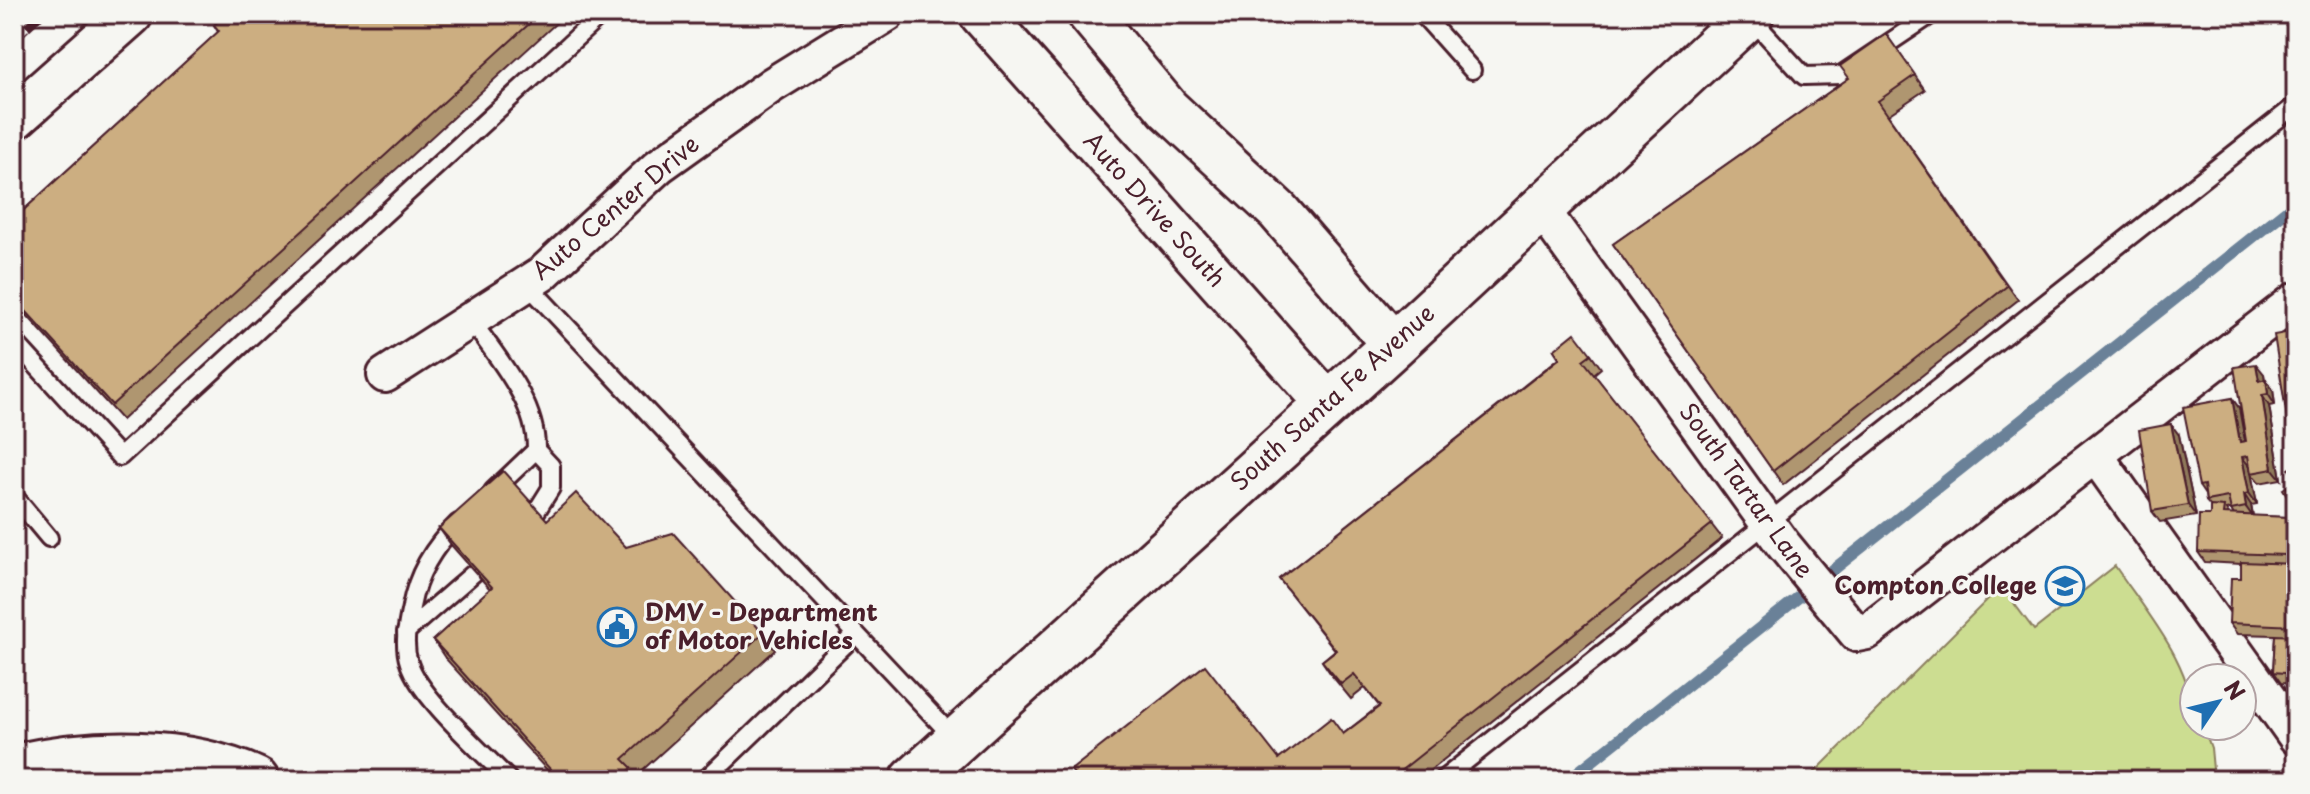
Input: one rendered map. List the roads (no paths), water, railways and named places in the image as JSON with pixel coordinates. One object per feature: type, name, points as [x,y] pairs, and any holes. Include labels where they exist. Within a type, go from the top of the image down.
[{"type":"main road","name":"South Santa Fe Avenue","points":[[913,780],[1394,345],[1750,15]]},
{"type":"main road","points":[[14,767],[72,756],[187,759],[256,780]]},
{"type":"street","points":[[14,118],[131,14]]},
{"type":"street","name":"Auto Center Drive","points":[[385,375],[542,274],[659,166],[772,85],[887,14]]},
{"type":"street","name":"Auto Drive South","points":[[981,14],[1328,404]]},
{"type":"street","points":[[1089,14],[1168,109],[1278,211],[1394,345]]},
{"type":"street","name":"South Tartar Lane","points":[[1540,207],[1776,533],[1850,630],[1857,634],[1867,632],[2296,300]]},
{"type":"street","points":[[2096,456],[2296,737]]},
{"type":"lane","points":[[14,341],[120,457],[602,14]]},
{"type":"lane","points":[[1422,14],[1472,70]]},
{"type":"lane","points":[[1750,15],[1804,76],[1841,75],[1932,14]]},
{"type":"lane","points":[[1442,780],[1776,533],[2296,105]]},
{"type":"lane","points":[[527,284],[956,740]]},
{"type":"lane","points":[[471,320],[531,415],[536,450],[551,466],[551,488],[536,512]]},
{"type":"lane","points":[[509,780],[424,691],[409,663],[406,632],[415,584],[435,548],[536,450]]},
{"type":"lane","points":[[14,496],[49,538]]},
{"type":"lane","points":[[406,632],[475,572]]},
{"type":"lane","points":[[705,780],[856,634]]},
{"type":"waterway","points":[[1568,780],[2296,203]]},
{"type":"railway","points":[[14,39],[41,14]]},
{"type":"place","name":"Compton College","points":[[2065,586]]},
{"type":"place","name":"DMV - Department of Motor Vehicles","points":[[617,627]]}]
